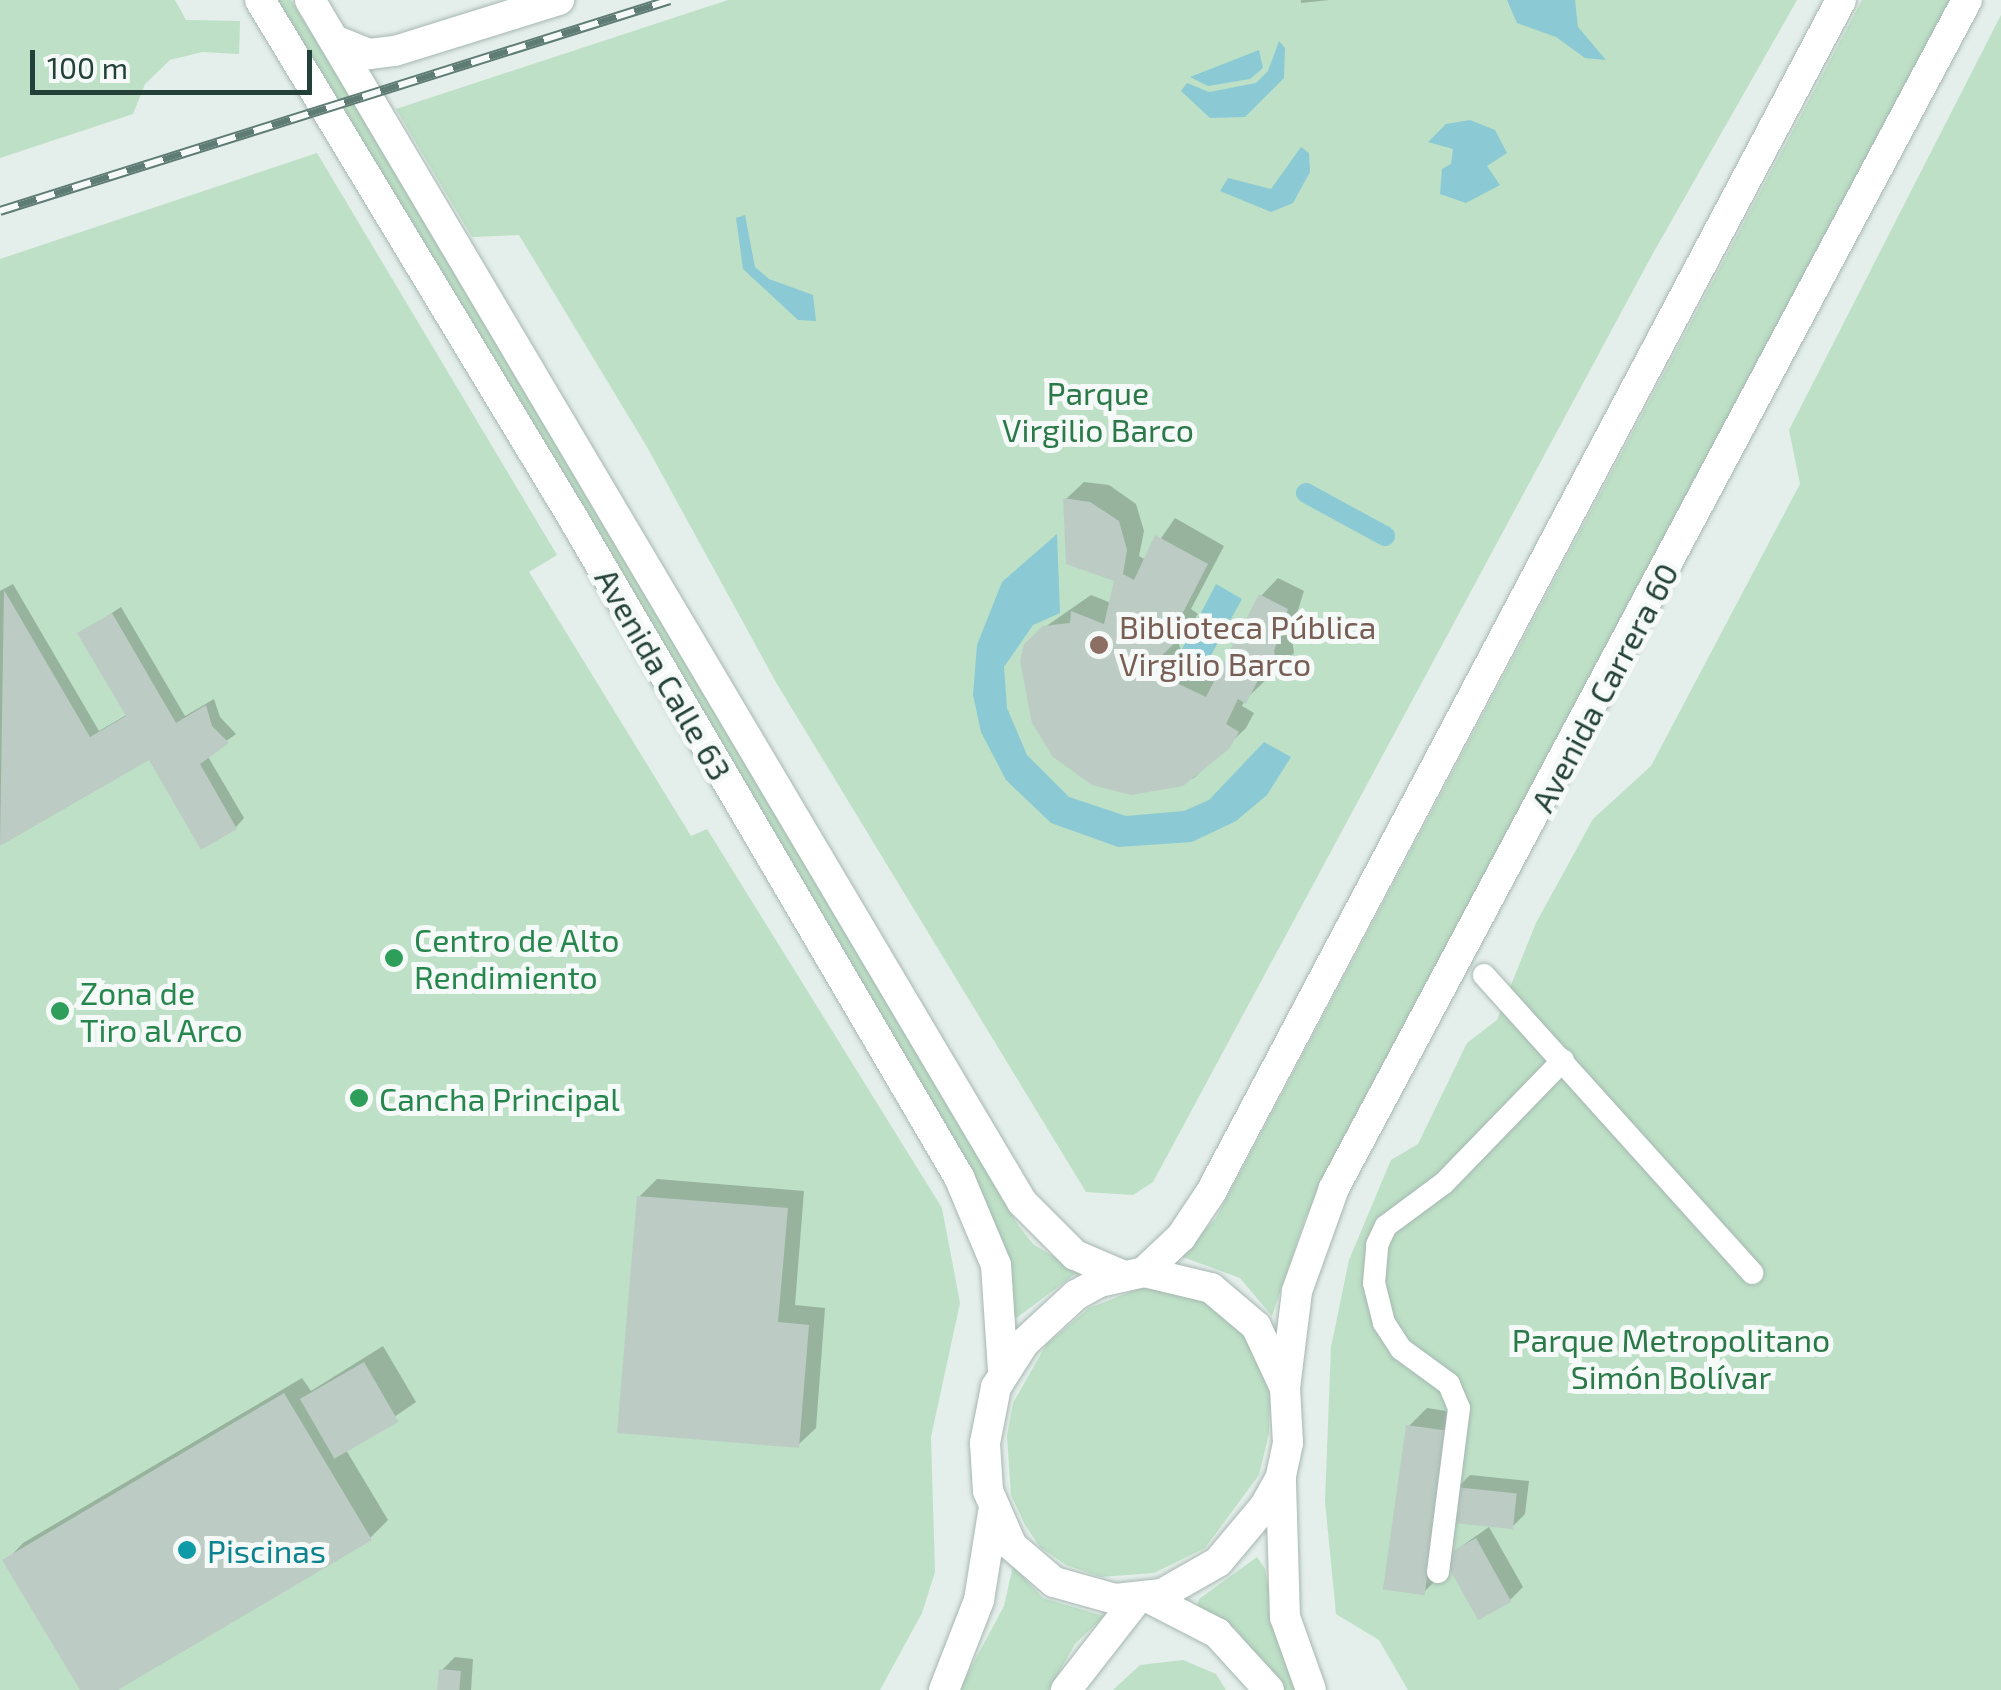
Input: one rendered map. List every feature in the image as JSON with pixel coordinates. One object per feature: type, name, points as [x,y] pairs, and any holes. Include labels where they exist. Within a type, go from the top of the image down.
[{"type":"main road","name":"Avenida Calle 63","points":[[260,0],[570,513],[952,1164],[996,1265],[1004,1370]]},
{"type":"main road","name":"Avenida Calle 63","points":[[310,0],[1022,1202],[1074,1256],[1133,1274]]},
{"type":"main road","points":[[334,40],[369,54],[395,51],[558,0]]},
{"type":"main road","points":[[944,1690],[980,1600],[993,1510],[986,1443],[1004,1370],[1076,1295],[1133,1274],[1181,1237],[1212,1192],[1842,0]]},
{"type":"main road","name":"Avenida Carrera 60","points":[[1286,1388],[1297,1292],[1334,1188],[1967,0]]},
{"type":"main road","points":[[1133,1274],[1186,1278],[1235,1304],[1272,1352],[1286,1388],[1281,1477],[1285,1616],[1296,1661],[1311,1690]]},
{"type":"main road","points":[[1066,1690],[1142,1598],[1193,1581],[1218,1562],[1252,1527],[1281,1477]]},
{"type":"main road","points":[[993,1510],[1012,1546],[1054,1582],[1082,1594],[1142,1598],[1217,1634],[1268,1690]]},
{"type":"street","points":[[1484,976],[1752,1273]]},
{"type":"street","points":[[1438,1572],[1459,1408],[1449,1384],[1401,1349],[1384,1323],[1374,1283],[1378,1244],[1386,1226],[1444,1183],[1563,1060]]},
{"type":"green space","points":[[0,0],[175,0],[186,20],[240,21],[239,54],[202,52],[170,60],[145,84],[133,114],[0,158]]},
{"type":"green space","points":[[277,0],[291,0],[402,182],[1018,1225],[1033,1244],[1078,1272],[1015,1319],[1007,1255],[971,1172]]},
{"type":"green space","name":"Parque Virgilio Barco","points":[[728,0],[1797,0],[1652,255],[1153,1182],[1133,1195],[1086,1192],[777,684],[647,447],[519,235],[472,237],[396,109]]},
{"type":"green space","points":[[1862,0],[1950,0],[1585,699],[1358,1110],[1305,1219],[1272,1316],[1240,1278],[1180,1256],[1216,1218]]},
{"type":"green space","name":"Parque Metropolitano Simón Bolívar","points":[[2001,15],[2001,1690],[1408,1690],[1379,1640],[1336,1614],[1325,1501],[1331,1347],[1349,1260],[1391,1160],[1418,1144],[1467,1043],[1497,1020],[1536,923],[1593,819],[1651,766],[1800,484],[1789,430]]},
{"type":"green space","name":"Centro de Alto Rendimiento","points":[[317,153],[557,555],[529,572],[691,836],[707,829],[942,1208],[960,1303],[931,1437],[935,1572],[922,1613],[880,1690],[0,1690],[0,259]]},
{"type":"green space","points":[[1143,1287],[1211,1301],[1242,1328],[1260,1358],[1270,1393],[1269,1433],[1259,1475],[1205,1548],[1154,1573],[1101,1577],[1066,1565],[1040,1547],[1025,1525],[1011,1495],[1007,1436],[1013,1403],[1046,1345],[1089,1308]]},
{"type":"green space","points":[[1257,1557],[1265,1569],[1277,1634],[1297,1690],[1283,1690],[1235,1628],[1197,1608],[1199,1599]]},
{"type":"green space","points":[[1013,1566],[1043,1598],[1104,1616],[1075,1644],[1049,1690],[959,1690],[1004,1606]]},
{"type":"green space","points":[[1183,1660],[1216,1674],[1226,1690],[1113,1690],[1140,1665]]},
{"type":"water","points":[[1507,0],[1575,0],[1578,27],[1606,60],[1585,58],[1556,37],[1517,23]]},
{"type":"water","points":[[1279,41],[1285,48],[1284,78],[1245,117],[1210,118],[1181,91],[1187,83],[1209,92],[1256,83],[1268,71]]},
{"type":"water","points":[[1259,50],[1263,68],[1250,79],[1208,86],[1190,77]]},
{"type":"water","points":[[1470,120],[1495,130],[1507,153],[1487,166],[1500,185],[1466,203],[1440,194],[1442,169],[1451,164],[1453,149],[1428,142],[1446,124]]},
{"type":"water","points":[[1301,147],[1309,153],[1310,172],[1293,203],[1271,212],[1220,191],[1228,178],[1271,189]]},
{"type":"water","points":[[745,215],[755,267],[769,279],[813,295],[816,321],[798,320],[743,269],[736,218]]},
{"type":"water","points":[[1057,534],[1060,613],[1033,625],[1004,667],[1007,708],[1027,755],[1069,797],[1126,816],[1184,811],[1209,800],[1264,742],[1291,757],[1267,795],[1236,821],[1192,842],[1118,847],[1051,823],[1006,780],[981,732],[973,695],[977,645],[1002,582]]},
{"type":"water","points":[[1216,584],[1242,599],[1205,666],[1192,665],[1180,653]]},
{"type":"building","name":"Biblioteca Pública Virgilio Barco","points":[[1063,498],[1090,502],[1119,521],[1127,550],[1123,574],[1134,580],[1155,535],[1208,564],[1175,628],[1181,632],[1177,641],[1160,657],[1168,679],[1206,697],[1259,594],[1288,609],[1274,651],[1278,673],[1259,678],[1246,704],[1238,699],[1226,724],[1239,732],[1229,749],[1183,786],[1131,795],[1092,785],[1053,757],[1032,723],[1020,661],[1024,644],[1043,626],[1070,623],[1071,611],[1104,624],[1114,581],[1066,564]]},
{"type":"building","points":[[4,590],[90,737],[126,716],[77,633],[112,613],[176,723],[206,705],[212,726],[229,743],[200,764],[237,829],[201,850],[149,760],[0,846]]},
{"type":"building","points":[[637,1196],[788,1208],[778,1322],[809,1325],[799,1448],[617,1433]]},
{"type":"building","points":[[364,1362],[398,1422],[334,1459],[300,1399]]},
{"type":"building","name":"Piscinas","points":[[284,1393],[372,1540],[118,1690],[80,1690],[2,1560]]},
{"type":"building","points":[[1406,1425],[1448,1431],[1424,1595],[1383,1589]]},
{"type":"building","points":[[1455,1487],[1517,1493],[1513,1529],[1451,1523]]},
{"type":"building","points":[[1476,1538],[1511,1602],[1478,1620],[1443,1556]]},
{"type":"building","points":[[439,1669],[461,1671],[459,1690],[437,1690]]},
{"type":"waterway","points":[[1306,493],[1385,536]]},
{"type":"railway","points":[[0,211],[670,0]]},
{"type":"place","name":"Biblioteca Pública Virgilio Barco","points":[[1099,645]]},
{"type":"place","name":"Centro de Alto Rendimiento","points":[[394,958]]},
{"type":"place","name":"Zona de Tiro al Arco","points":[[60,1011]]},
{"type":"place","name":"Cancha Principal","points":[[359,1098]]},
{"type":"place","name":"Piscinas","points":[[187,1550]]}]
